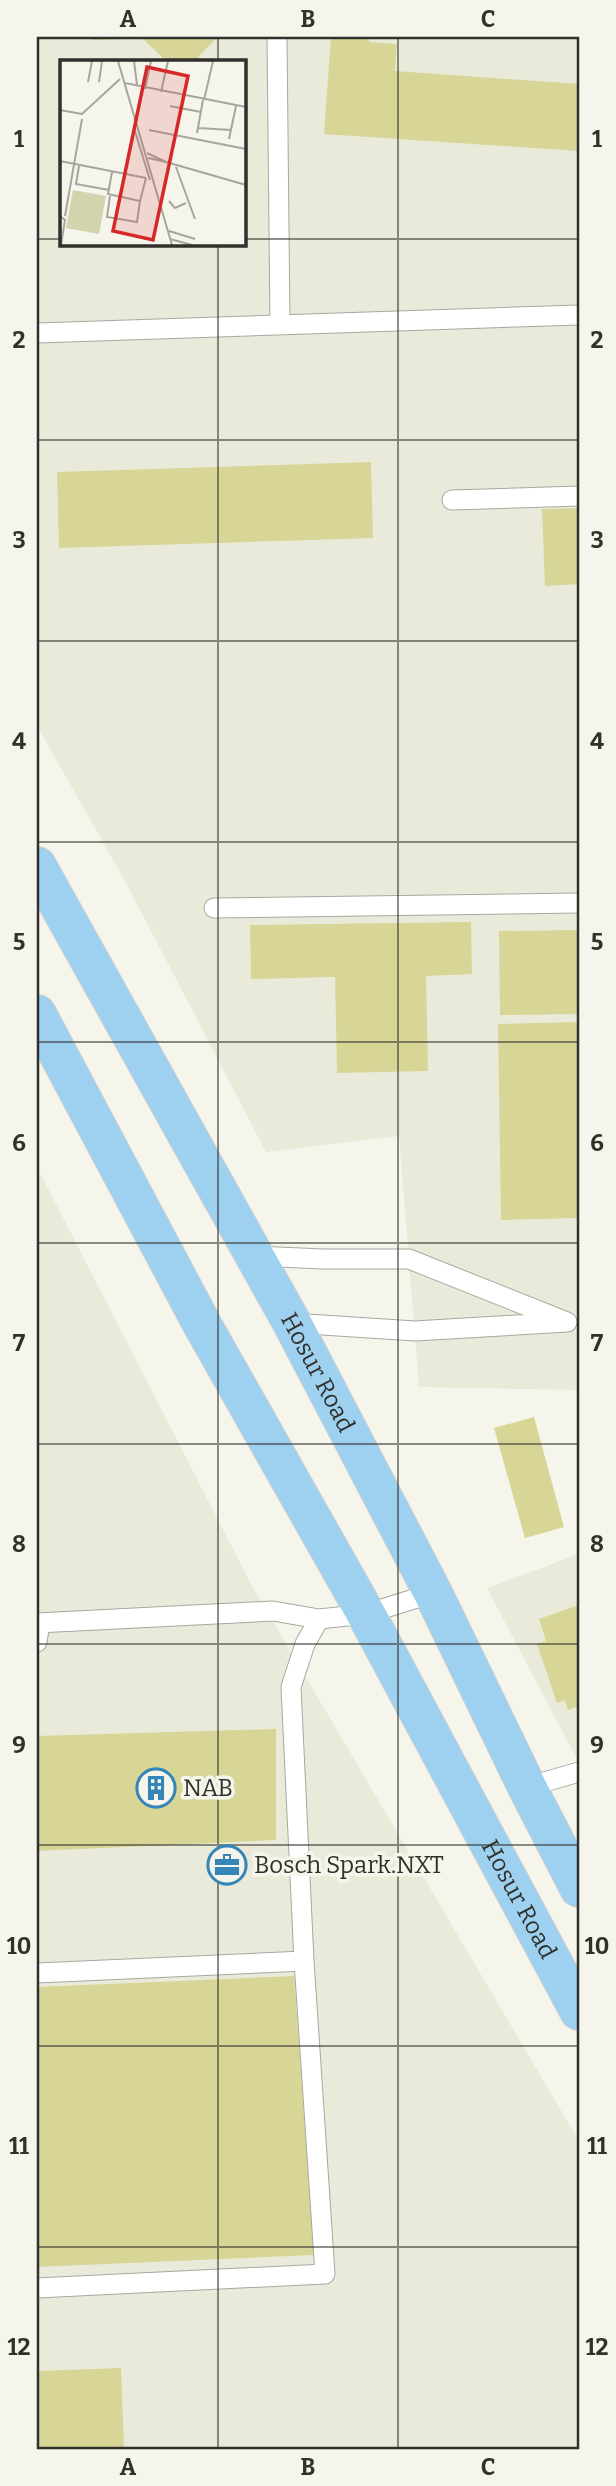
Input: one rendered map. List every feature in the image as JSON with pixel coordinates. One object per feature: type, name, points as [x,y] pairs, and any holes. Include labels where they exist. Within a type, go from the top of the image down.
[{"type":"main road","name":"Hosur Road","points":[[37,866],[292,1323],[433,1593],[579,1888]]},
{"type":"main road","name":"Hosur Road","points":[[37,1014],[203,1326],[366,1614],[579,2011]]},
{"type":"lane","points":[[277,37],[280,325]]},
{"type":"lane","points":[[37,333],[579,315]]},
{"type":"lane","points":[[452,500],[579,496]]},
{"type":"lane","points":[[215,908],[579,903]]},
{"type":"lane","points":[[256,1256],[409,1259],[573,1323]]},
{"type":"lane","points":[[292,1323],[415,1331],[573,1323]]},
{"type":"lane","points":[[38,1629],[273,1611],[319,1619],[366,1614],[433,1593]]},
{"type":"lane","points":[[37,2288],[324,2274],[304,1961],[291,1687],[305,1644],[319,1619]]},
{"type":"lane","points":[[527,1787],[579,1772]]},
{"type":"lane","points":[[37,1973],[304,1961]]},
{"type":"shaded area","points":[[37,37],[579,37],[579,1390],[419,1387],[399,1136],[266,1152],[125,881],[37,726]]},
{"type":"shaded area","name":"Bosch Spark.NXT","points":[[37,1167],[251,1584],[579,2141],[579,2449],[37,2449]]},
{"type":"shaded area","points":[[579,1554],[579,1763],[487,1588]]},
{"type":"building","points":[[91,37],[127,37],[127,39],[91,40]]},
{"type":"building","points":[[141,37],[218,37],[198,57],[204,60],[158,60],[163,58]]},
{"type":"building","points":[[331,37],[369,37],[369,42],[397,44],[395,71],[579,84],[579,151],[324,134]]},
{"type":"building","points":[[371,462],[373,538],[59,548],[57,472]]},
{"type":"building","points":[[579,508],[579,584],[545,586],[542,509]]},
{"type":"building","points":[[471,922],[472,974],[426,976],[428,1071],[337,1073],[335,977],[251,979],[250,925]]},
{"type":"building","points":[[579,930],[579,1014],[500,1015],[499,931]]},
{"type":"building","points":[[579,1022],[579,1218],[501,1220],[498,1024]]},
{"type":"building","points":[[534,1417],[564,1527],[525,1538],[494,1428]]},
{"type":"building","points":[[579,1605],[579,1706],[568,1710],[565,1700],[557,1703],[537,1644],[546,1641],[539,1619]]},
{"type":"building","name":"NAB","points":[[276,1729],[276,1840],[37,1851],[37,1736]]},
{"type":"building","points":[[294,1976],[314,2255],[37,2267],[37,1987]]},
{"type":"building","points":[[121,2368],[124,2449],[37,2449],[37,2371]]},
{"type":"place","name":"NAB","points":[[156,1788]]},
{"type":"place","name":"Bosch Spark.NXT","points":[[227,1865]]}]
